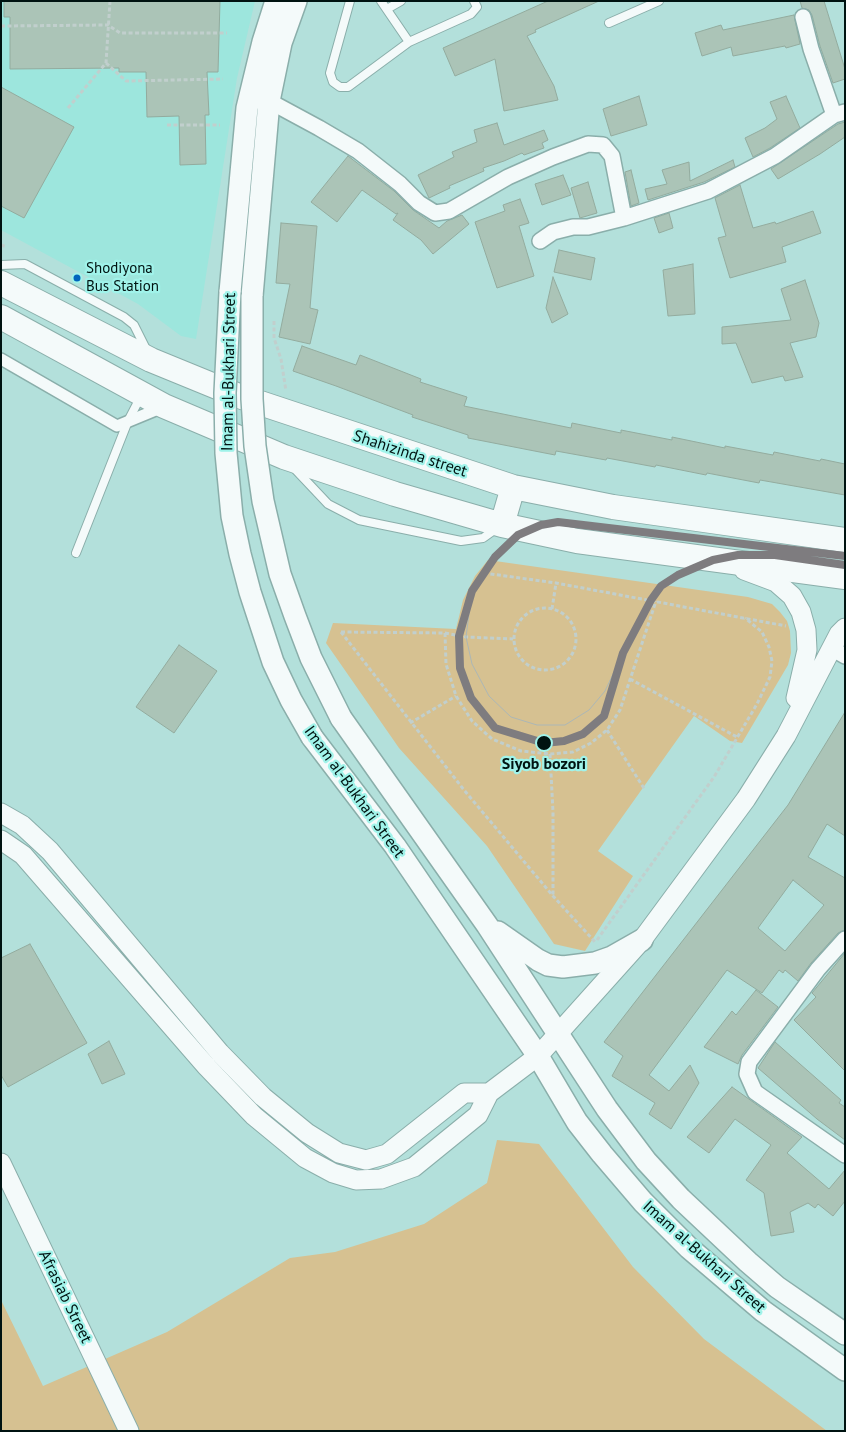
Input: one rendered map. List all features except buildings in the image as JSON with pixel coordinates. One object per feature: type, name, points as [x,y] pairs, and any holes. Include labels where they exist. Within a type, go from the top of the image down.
[{"type":"main road","name":"Imam al-Bukhari Street","points":[[276,1],[263,42],[247,108],[230,292],[225,393],[226,454],[234,525],[250,592],[273,662],[312,737],[395,846],[538,1056],[577,1122],[643,1202],[689,1248],[763,1311],[845,1370]]},
{"type":"main road","name":"Imam al-Bukhari Street","points":[[296,1],[281,43],[269,101],[252,296],[252,399],[255,446],[263,501],[280,574],[311,658],[340,718],[488,925],[607,1109],[646,1161],[680,1199],[776,1287],[845,1334]]},
{"type":"main road","points":[[242,167],[263,171]]},
{"type":"main road","name":"Shahizinda street","points":[[1,284],[151,360],[239,396],[513,487],[613,507],[845,540]]},
{"type":"main road","points":[[1,316],[164,406],[284,457],[395,494],[502,525],[587,542],[845,578]]},
{"type":"main road","points":[[502,525],[513,487]]},
{"type":"main road","points":[[488,925],[521,949],[548,964],[563,967],[595,963],[612,957],[642,940]]},
{"type":"street","points":[[540,241],[553,232],[573,227],[588,227],[624,218],[708,191],[775,156],[839,114],[811,49],[803,17]]},
{"type":"street","points":[[269,101],[358,151],[400,184],[419,203],[435,213],[448,210],[508,177],[553,157],[588,144],[604,145],[612,156],[624,218]]},
{"type":"street","points":[[1,359],[117,426],[164,406]]},
{"type":"street","points":[[713,560],[776,582],[792,596],[801,612],[806,630],[807,650],[804,670],[786,736]]},
{"type":"street","points":[[1,840],[23,855],[207,1067],[254,1116],[305,1158],[332,1173],[356,1180],[381,1179],[414,1167],[478,1114],[488,1093],[538,1056],[642,940],[746,799],[838,652],[838,634],[845,628]]},
{"type":"street","points":[[1,813],[22,825],[50,851],[220,1053],[263,1097],[307,1133],[339,1153],[366,1160],[387,1154],[464,1093],[488,1093]]},
{"type":"street","points":[[845,939],[818,970],[749,1062],[747,1074],[755,1092],[845,1155]]},
{"type":"street","name":"Afrasiab Street","points":[[1,1164],[129,1431]]},
{"type":"lane","points":[[350,1],[330,73],[333,82],[340,87],[348,87],[408,42],[471,14],[477,6],[474,1]]},
{"type":"lane","points":[[381,1],[408,42]]},
{"type":"lane","points":[[387,9],[401,1]]},
{"type":"lane","points":[[609,23],[659,1]]},
{"type":"lane","points":[[1,265],[26,264],[124,318],[134,325],[151,360]]},
{"type":"lane","points":[[76,553],[128,422],[142,394]]},
{"type":"lane","points":[[284,457],[328,504],[359,520],[461,541],[483,538],[502,525]]},
{"type":"path","points":[[68,108],[106,63],[110,1]]},
{"type":"path","points":[[1,26],[108,25],[120,33],[227,33]]},
{"type":"path","points":[[106,63],[126,81],[223,79]]},
{"type":"path","points":[[167,125],[220,125]]},
{"type":"path","points":[[1,245],[8,246]]},
{"type":"path","points":[[274,319],[274,338],[281,359],[286,392]]},
{"type":"path","points":[[484,573],[556,583],[806,630]]},
{"type":"path","points":[[552,608],[556,583]]},
{"type":"path","points":[[445,634],[446,664],[456,696],[472,722],[492,739],[521,750],[550,754],[573,752],[591,743],[607,730],[620,710],[656,601]]},
{"type":"path","points":[[539,608],[552,608],[568,616],[575,629],[576,644],[570,658],[558,668],[543,671],[528,666],[518,656],[513,639],[516,626],[525,614],[539,608]]},
{"type":"path","points":[[596,942],[638,886],[714,777],[757,704],[770,677],[772,661],[769,646],[762,632],[745,618]]},
{"type":"path","points":[[513,639],[445,634],[341,632],[464,790],[553,896],[612,957]]},
{"type":"path","points":[[630,679],[737,737]]},
{"type":"path","points":[[410,723],[456,696]]},
{"type":"path","points":[[607,730],[645,790]]},
{"type":"path","points":[[550,754],[553,812],[553,896]]},
{"type":"shaded area","points":[[1,1],[255,1],[237,78],[196,339],[181,336],[138,304],[1,230]]},
{"type":"shaded area","points":[[488,560],[748,597],[772,604],[787,621],[790,631],[791,653],[788,665],[742,743],[730,741],[694,716],[598,851],[633,876],[585,951],[554,944],[487,846],[399,748],[326,643],[333,623],[456,629],[463,600],[475,576]]},
{"type":"shaded area","points":[[497,1140],[539,1144],[633,1267],[704,1339],[827,1431],[1,1431],[1,1300],[43,1386],[167,1332],[290,1258],[335,1252],[424,1224],[487,1183]]},
{"type":"tram line","points":[[472,591],[466,637],[472,664],[489,696],[511,717],[537,725],[565,725],[589,710],[605,691],[623,653]]},
{"type":"transit line","points":[[845,556],[558,522],[541,525],[518,535],[495,557],[472,591],[459,636],[460,668],[471,698],[495,728],[544,743],[564,741],[583,734],[604,716],[623,653],[651,600],[661,586],[678,575],[713,560],[738,555],[775,555],[845,565]]},
{"type":"place","name":"Shodiyona Bus Station","points":[[77,278]]},
{"type":"place","name":"Siyob bozori","points":[[544,743]]}]
